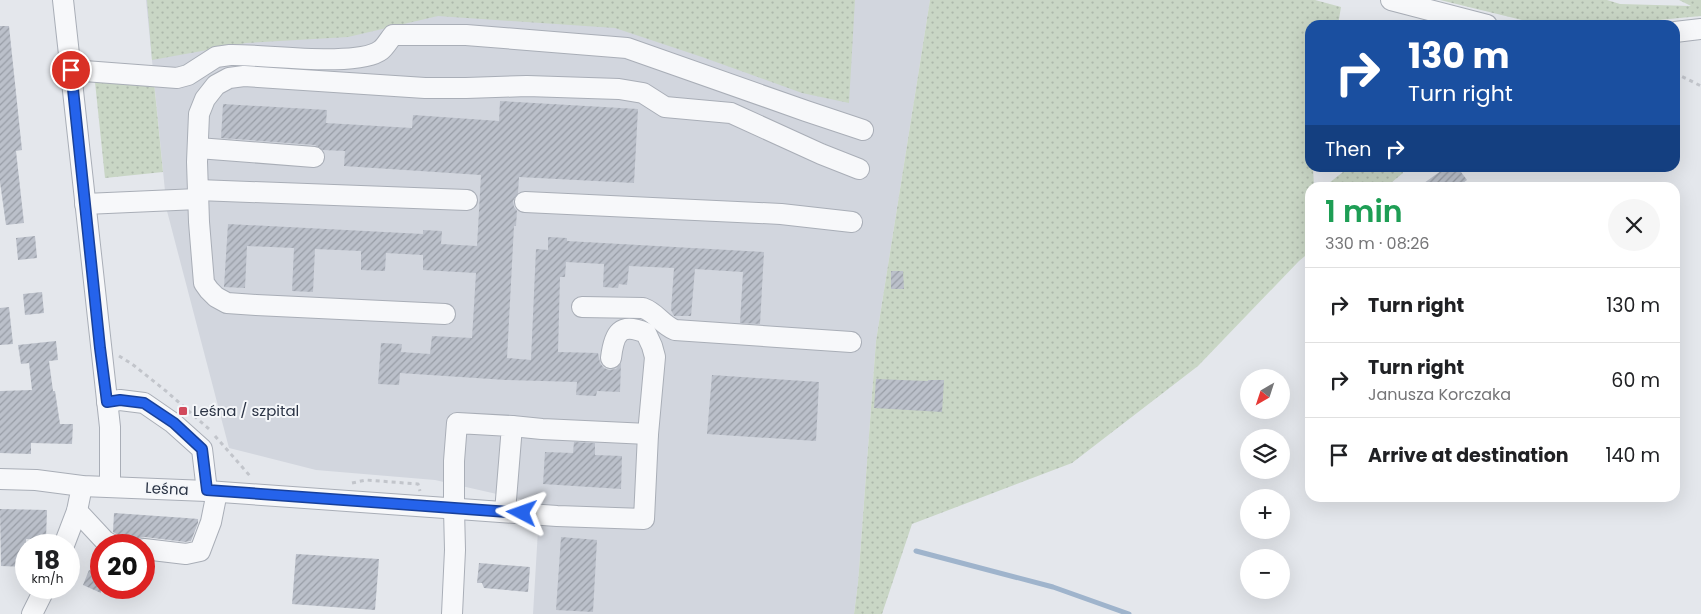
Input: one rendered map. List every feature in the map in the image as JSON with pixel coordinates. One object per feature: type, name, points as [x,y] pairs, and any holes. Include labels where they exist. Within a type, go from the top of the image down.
[{"type":"street","points":[[63,0],[110,427],[110,486]]},
{"type":"street","points":[[1391,0],[1468,20]]},
{"type":"street","points":[[1680,32],[1701,30]]},
{"type":"street","points":[[71,70],[177,78],[188,75],[216,57],[230,55],[334,60],[364,58],[381,50],[393,35],[466,35],[563,42],[627,48],[863,130]]},
{"type":"street","points":[[445,314],[256,305],[227,302],[216,297],[209,290],[204,283],[198,194],[199,114],[205,99],[216,85],[229,78],[244,76],[425,88],[527,86],[619,89],[643,93],[665,107],[731,113],[859,169]]},
{"type":"street","points":[[198,148],[314,157]]},
{"type":"street","points":[[85,204],[198,194],[467,200]]},
{"type":"street","points":[[525,202],[771,213],[852,222]]},
{"type":"street","points":[[582,307],[643,308],[652,311],[667,327],[675,330],[851,342]]},
{"type":"street","points":[[452,614],[456,550],[454,461],[457,423],[648,434],[655,357],[646,333],[637,329],[626,328],[617,334],[613,343],[611,358]]},
{"type":"street","points":[[107,402],[120,400],[144,403],[174,423],[202,449],[212,491],[211,522],[200,551],[186,554],[155,550]]},
{"type":"street","points":[[505,512],[512,426]]},
{"type":"street","name":"Leśna","points":[[0,479],[36,480],[82,486],[212,491],[557,516],[644,519],[648,434]]},
{"type":"street","points":[[68,534],[77,511],[82,486]]},
{"type":"street","points":[[77,511],[98,534]]},
{"type":"street","points":[[32,614],[40,599]]},
{"type":"path","points":[[1680,76],[1701,86]]},
{"type":"shaded area","points":[[146,0],[930,0],[876,341],[854,614],[533,614],[538,530],[537,503],[435,480],[316,470],[229,448],[167,211]]},
{"type":"green space","points":[[147,0],[855,0],[849,103],[802,93],[615,28],[438,16],[348,37],[246,43],[152,60]]},
{"type":"green space","points":[[930,0],[1315,0],[1341,7],[1339,20],[1305,20],[1305,172],[1313,172],[1314,182],[1305,182],[1305,256],[1198,366],[1072,463],[912,524],[882,614],[854,614],[876,341]]},
{"type":"green space","points":[[1440,0],[1607,0],[1620,4],[1691,6],[1679,0],[1701,0],[1701,16],[1658,20],[1522,20]]},
{"type":"green space","points":[[95,82],[154,82],[163,172],[105,178]]},
{"type":"green space","points":[[1343,172],[1403,173],[1392,182],[1330,182]]},
{"type":"building","points":[[0,26],[9,26],[22,150],[16,151],[24,223],[6,225],[0,182]]},
{"type":"building","points":[[500,101],[638,109],[634,183],[519,177],[518,193],[513,201],[517,211],[516,226],[514,226],[507,358],[531,360],[536,249],[548,250],[548,237],[567,238],[567,241],[764,252],[760,324],[740,323],[743,272],[695,269],[691,316],[674,316],[671,310],[674,268],[629,266],[627,285],[619,284],[618,288],[603,287],[604,264],[566,262],[565,277],[560,277],[558,352],[598,353],[600,363],[609,370],[616,369],[621,363],[620,392],[597,391],[596,396],[576,395],[577,382],[506,380],[400,373],[399,385],[378,384],[381,343],[402,344],[401,352],[430,354],[432,336],[472,338],[476,273],[423,270],[423,255],[386,253],[385,271],[361,270],[361,251],[315,249],[313,292],[292,291],[294,248],[247,246],[245,288],[224,287],[228,224],[423,234],[423,230],[442,231],[441,244],[477,246],[481,175],[344,166],[345,151],[323,150],[315,145],[221,138],[223,104],[327,110],[326,123],[412,128],[413,115],[499,121]]},
{"type":"building","points":[[1439,172],[1461,172],[1467,180],[1464,182],[1425,182]]},
{"type":"building","points":[[35,236],[37,258],[18,260],[16,238]]},
{"type":"building","points":[[891,271],[903,271],[904,289],[891,289]]},
{"type":"building","points":[[42,292],[44,313],[25,315],[23,294]]},
{"type":"building","points":[[9,307],[13,344],[0,345],[0,308]]},
{"type":"building","points":[[56,341],[58,360],[49,361],[53,391],[55,391],[60,424],[73,424],[72,444],[31,443],[31,454],[0,453],[0,391],[32,390],[29,363],[21,364],[18,345]]},
{"type":"building","points":[[712,375],[819,382],[816,441],[707,434]]},
{"type":"building","points":[[876,379],[944,380],[942,412],[874,408]]},
{"type":"building","points":[[574,442],[595,443],[595,455],[622,456],[621,489],[543,484],[545,452],[573,453]]},
{"type":"building","points":[[0,509],[47,510],[46,534],[15,534],[15,567],[1,566]]},
{"type":"building","points":[[114,513],[198,519],[191,541],[185,542],[155,538],[155,534],[116,534],[113,532]]},
{"type":"building","points":[[561,537],[597,540],[593,612],[556,610]]},
{"type":"building","points":[[296,554],[379,559],[375,610],[292,604]]},
{"type":"building","points":[[479,563],[530,567],[528,592],[484,588],[482,583],[477,583]]},
{"type":"building","points":[[89,570],[90,588],[83,585]]},
{"type":"waterway","points":[[916,551],[1053,587],[1129,614]]},
{"type":"place","name":"Leśna / szpital","points":[[183,411]]},
{"type":"route","points":[[71,70],[107,402],[120,400],[144,403],[174,423],[202,449],[207,490],[522,513]]}]
